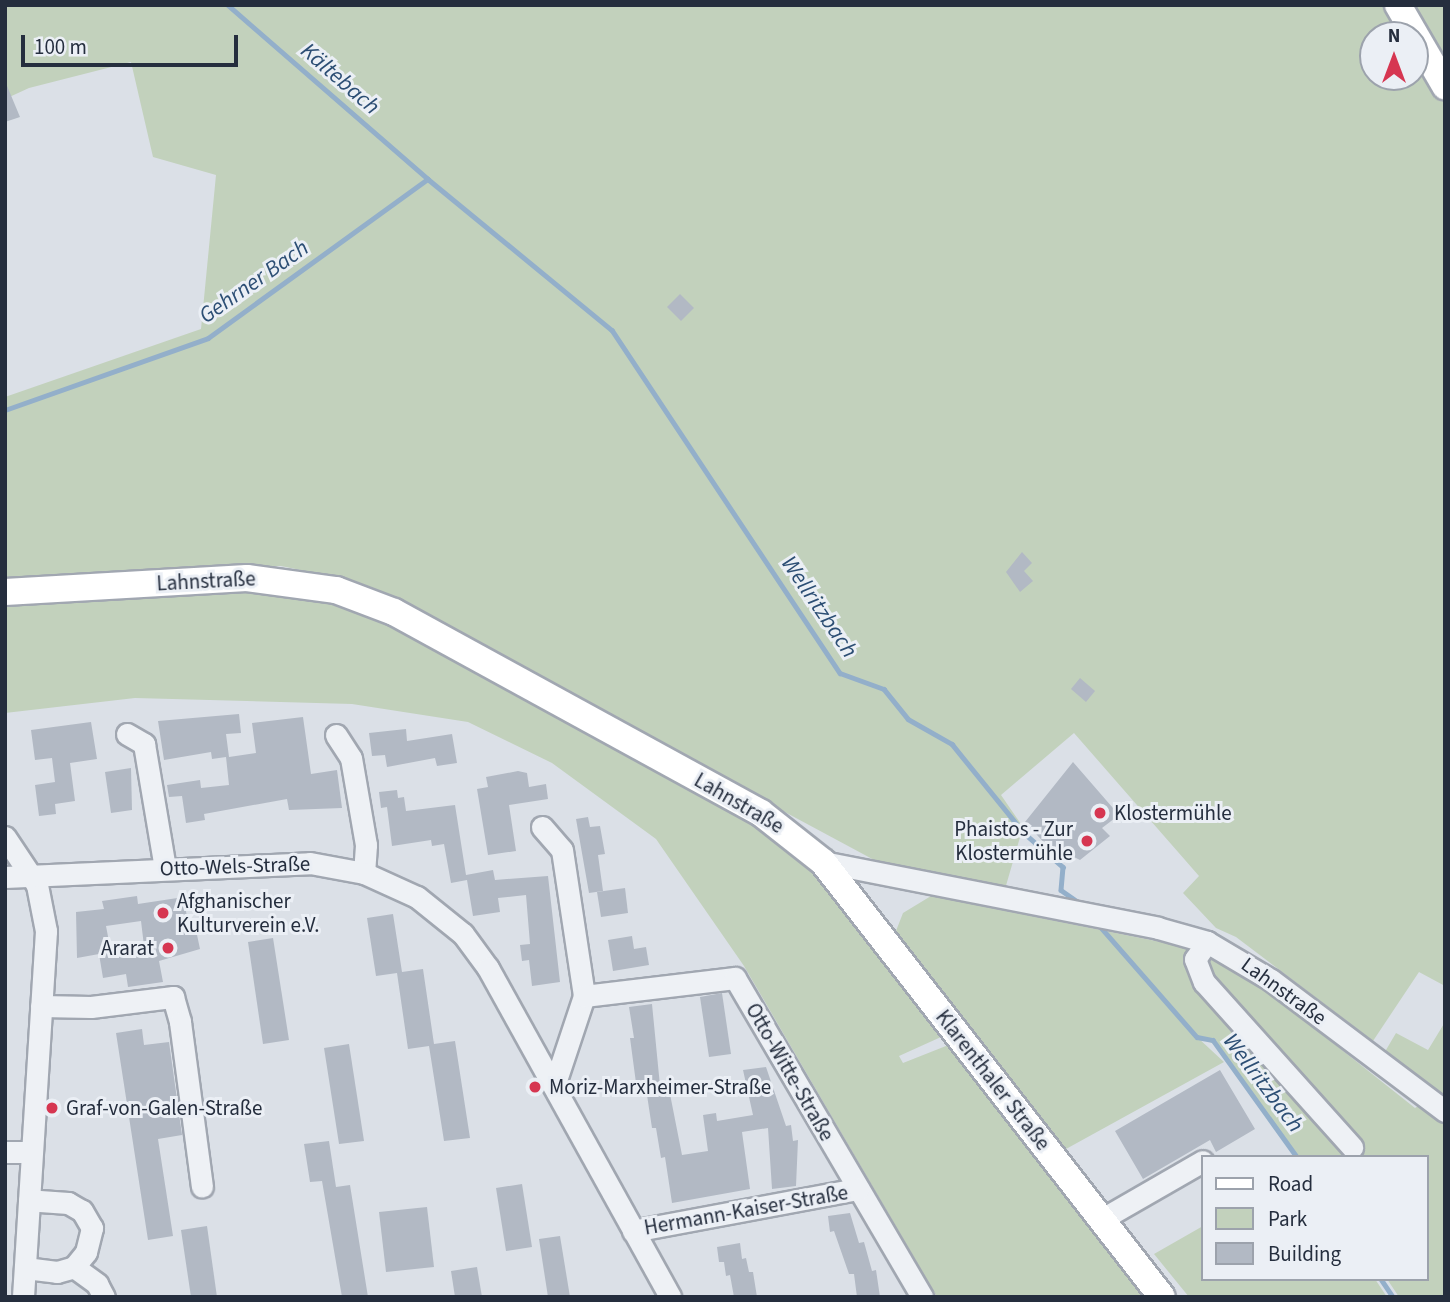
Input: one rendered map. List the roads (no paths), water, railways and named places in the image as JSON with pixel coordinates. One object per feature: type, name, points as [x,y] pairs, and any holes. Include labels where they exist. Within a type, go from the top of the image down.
[{"type":"main road","points":[[1398,5],[1445,86]]},
{"type":"main road","name":"Lahnstraße","points":[[5,592],[264,578],[356,596],[394,612],[761,813],[823,862]]},
{"type":"main road","name":"Klarenthaler Straße","points":[[823,862],[1162,1297]]},
{"type":"street","points":[[127,734],[144,744],[165,868]]},
{"type":"street","points":[[336,735],[351,758],[366,845],[363,873]]},
{"type":"street","points":[[542,827],[562,850],[584,996],[554,1086]]},
{"type":"street","points":[[5,836],[31,875],[42,898],[46,931],[23,1297]]},
{"type":"street","name":"Lahnstraße","points":[[823,862],[1114,919],[1207,942],[1271,980],[1445,1111]]},
{"type":"street","name":"Otto-Wels-Straße","points":[[5,877],[310,863],[363,873],[417,897],[463,934],[488,968],[670,1297]]},
{"type":"street","points":[[1207,942],[1195,959],[1204,982],[1352,1147]]},
{"type":"street","name":"Otto-Witte-Straße","points":[[584,996],[735,978],[922,1297]]},
{"type":"street","points":[[41,1006],[91,1007],[173,997],[180,1022],[202,1187]]},
{"type":"street","points":[[5,1153],[31,1152]]},
{"type":"street","points":[[1102,1219],[1202,1162]]},
{"type":"street","name":"Hermann-Kaiser-Straße","points":[[633,1231],[858,1189]]},
{"type":"street","points":[[25,1268],[57,1272],[74,1267],[89,1244],[91,1222],[68,1203],[29,1200]]},
{"type":"street","points":[[74,1267],[97,1284],[104,1297]]},
{"type":"waterway","name":"Wellritzbach","points":[[228,5],[428,179],[612,330],[840,673],[884,689],[908,719],[952,744],[1024,833],[1063,867],[1061,890],[1081,904]]},
{"type":"waterway","name":"Gehrner Bach","points":[[5,410],[208,338],[428,179]]},
{"type":"waterway","name":"Wellritzbach","points":[[1098,924],[1197,1037],[1213,1040],[1296,1155]]},
{"type":"waterway","name":"Wellritzbach","points":[[1382,1281],[1393,1297]]},
{"type":"place","name":"Klostermühle","points":[[1100,813]]},
{"type":"place","name":"Phaistos - Zur Klostermühle","points":[[1087,841]]},
{"type":"place","name":"Afghanischer Kulturverein e.V.","points":[[163,913]]},
{"type":"place","name":"Ararat","points":[[168,948]]},
{"type":"place","name":"Moriz-Marxheimer-Straße","points":[[535,1087]]},
{"type":"place","name":"Graf-von-Galen-Straße","points":[[52,1108]]},
{"type":"water label","name":"Kältebach","points":[[340,79]]}]
